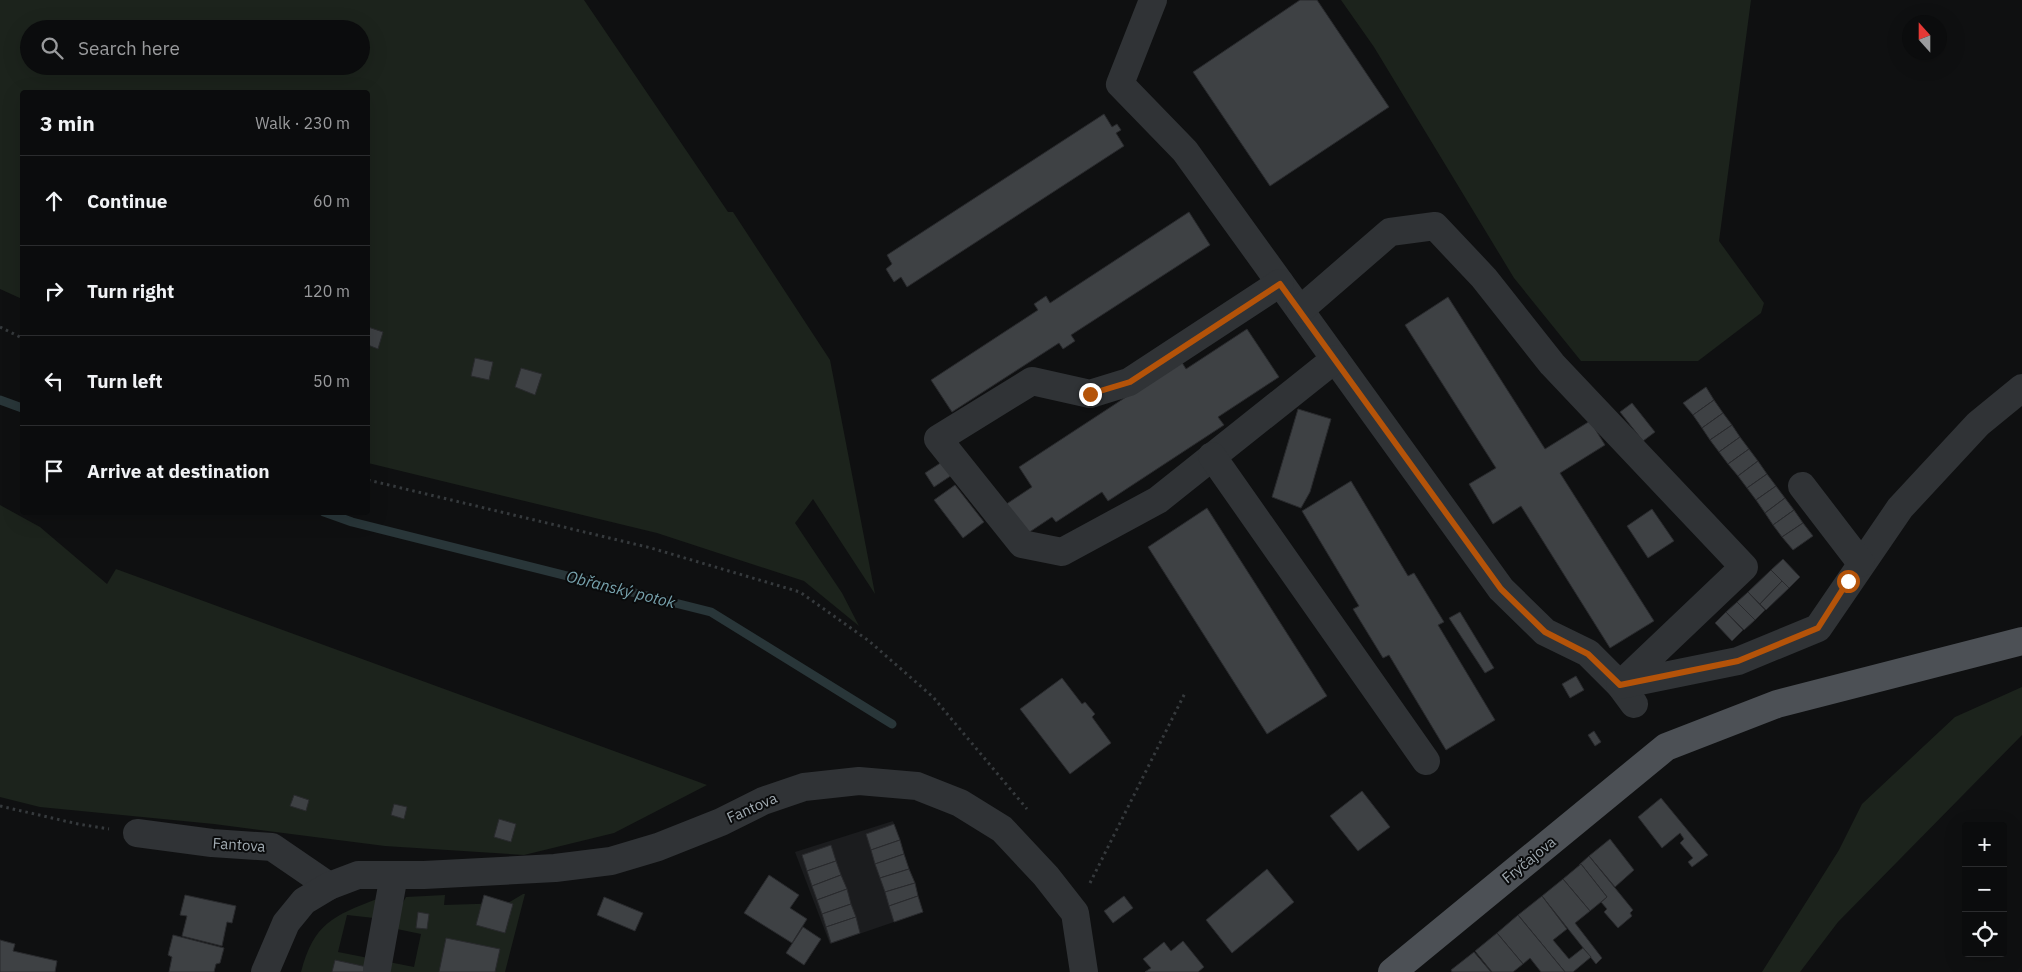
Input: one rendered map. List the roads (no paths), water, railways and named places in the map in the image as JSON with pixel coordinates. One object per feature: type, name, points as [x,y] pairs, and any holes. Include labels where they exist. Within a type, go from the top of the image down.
[{"type":"main road","name":"Fryčajova","points":[[1392,972],[1666,747],[1776,704],[2022,641]]},
{"type":"street","points":[[1153,0],[1120,84],[1186,151],[1501,589],[1545,632],[1588,654],[1627,695]]},
{"type":"street","points":[[1300,310],[1390,232],[1435,226],[1484,278],[1552,364],[1744,567],[1627,695]]},
{"type":"street","points":[[1280,284],[1130,382],[1090,394],[1032,381],[938,438],[1022,544],[1062,552],[1158,500],[1335,359]]},
{"type":"street","points":[[1627,695],[1738,661],[1818,628],[1900,508],[1978,424],[2022,388]]},
{"type":"street","points":[[1212,456],[1426,761]]},
{"type":"street","points":[[1802,486],[1861,563]]},
{"type":"street","name":"Fantova","points":[[265,972],[286,923],[304,901],[329,886],[358,875],[555,868],[610,861],[658,847],[721,822],[763,801],[804,787],[859,781],[917,786],[960,803],[1002,829],[1046,876],[1075,913],[1084,972]]},
{"type":"street","name":"Fantova","points":[[137,833],[212,843],[272,847],[329,886]]},
{"type":"street","points":[[377,969],[394,875]]},
{"type":"waterway","name":"Obřanský potok","points":[[0,400],[20,407]]},
{"type":"waterway","name":"Obřanský potok","points":[[332,515],[352,522],[711,612],[892,724]]}]
